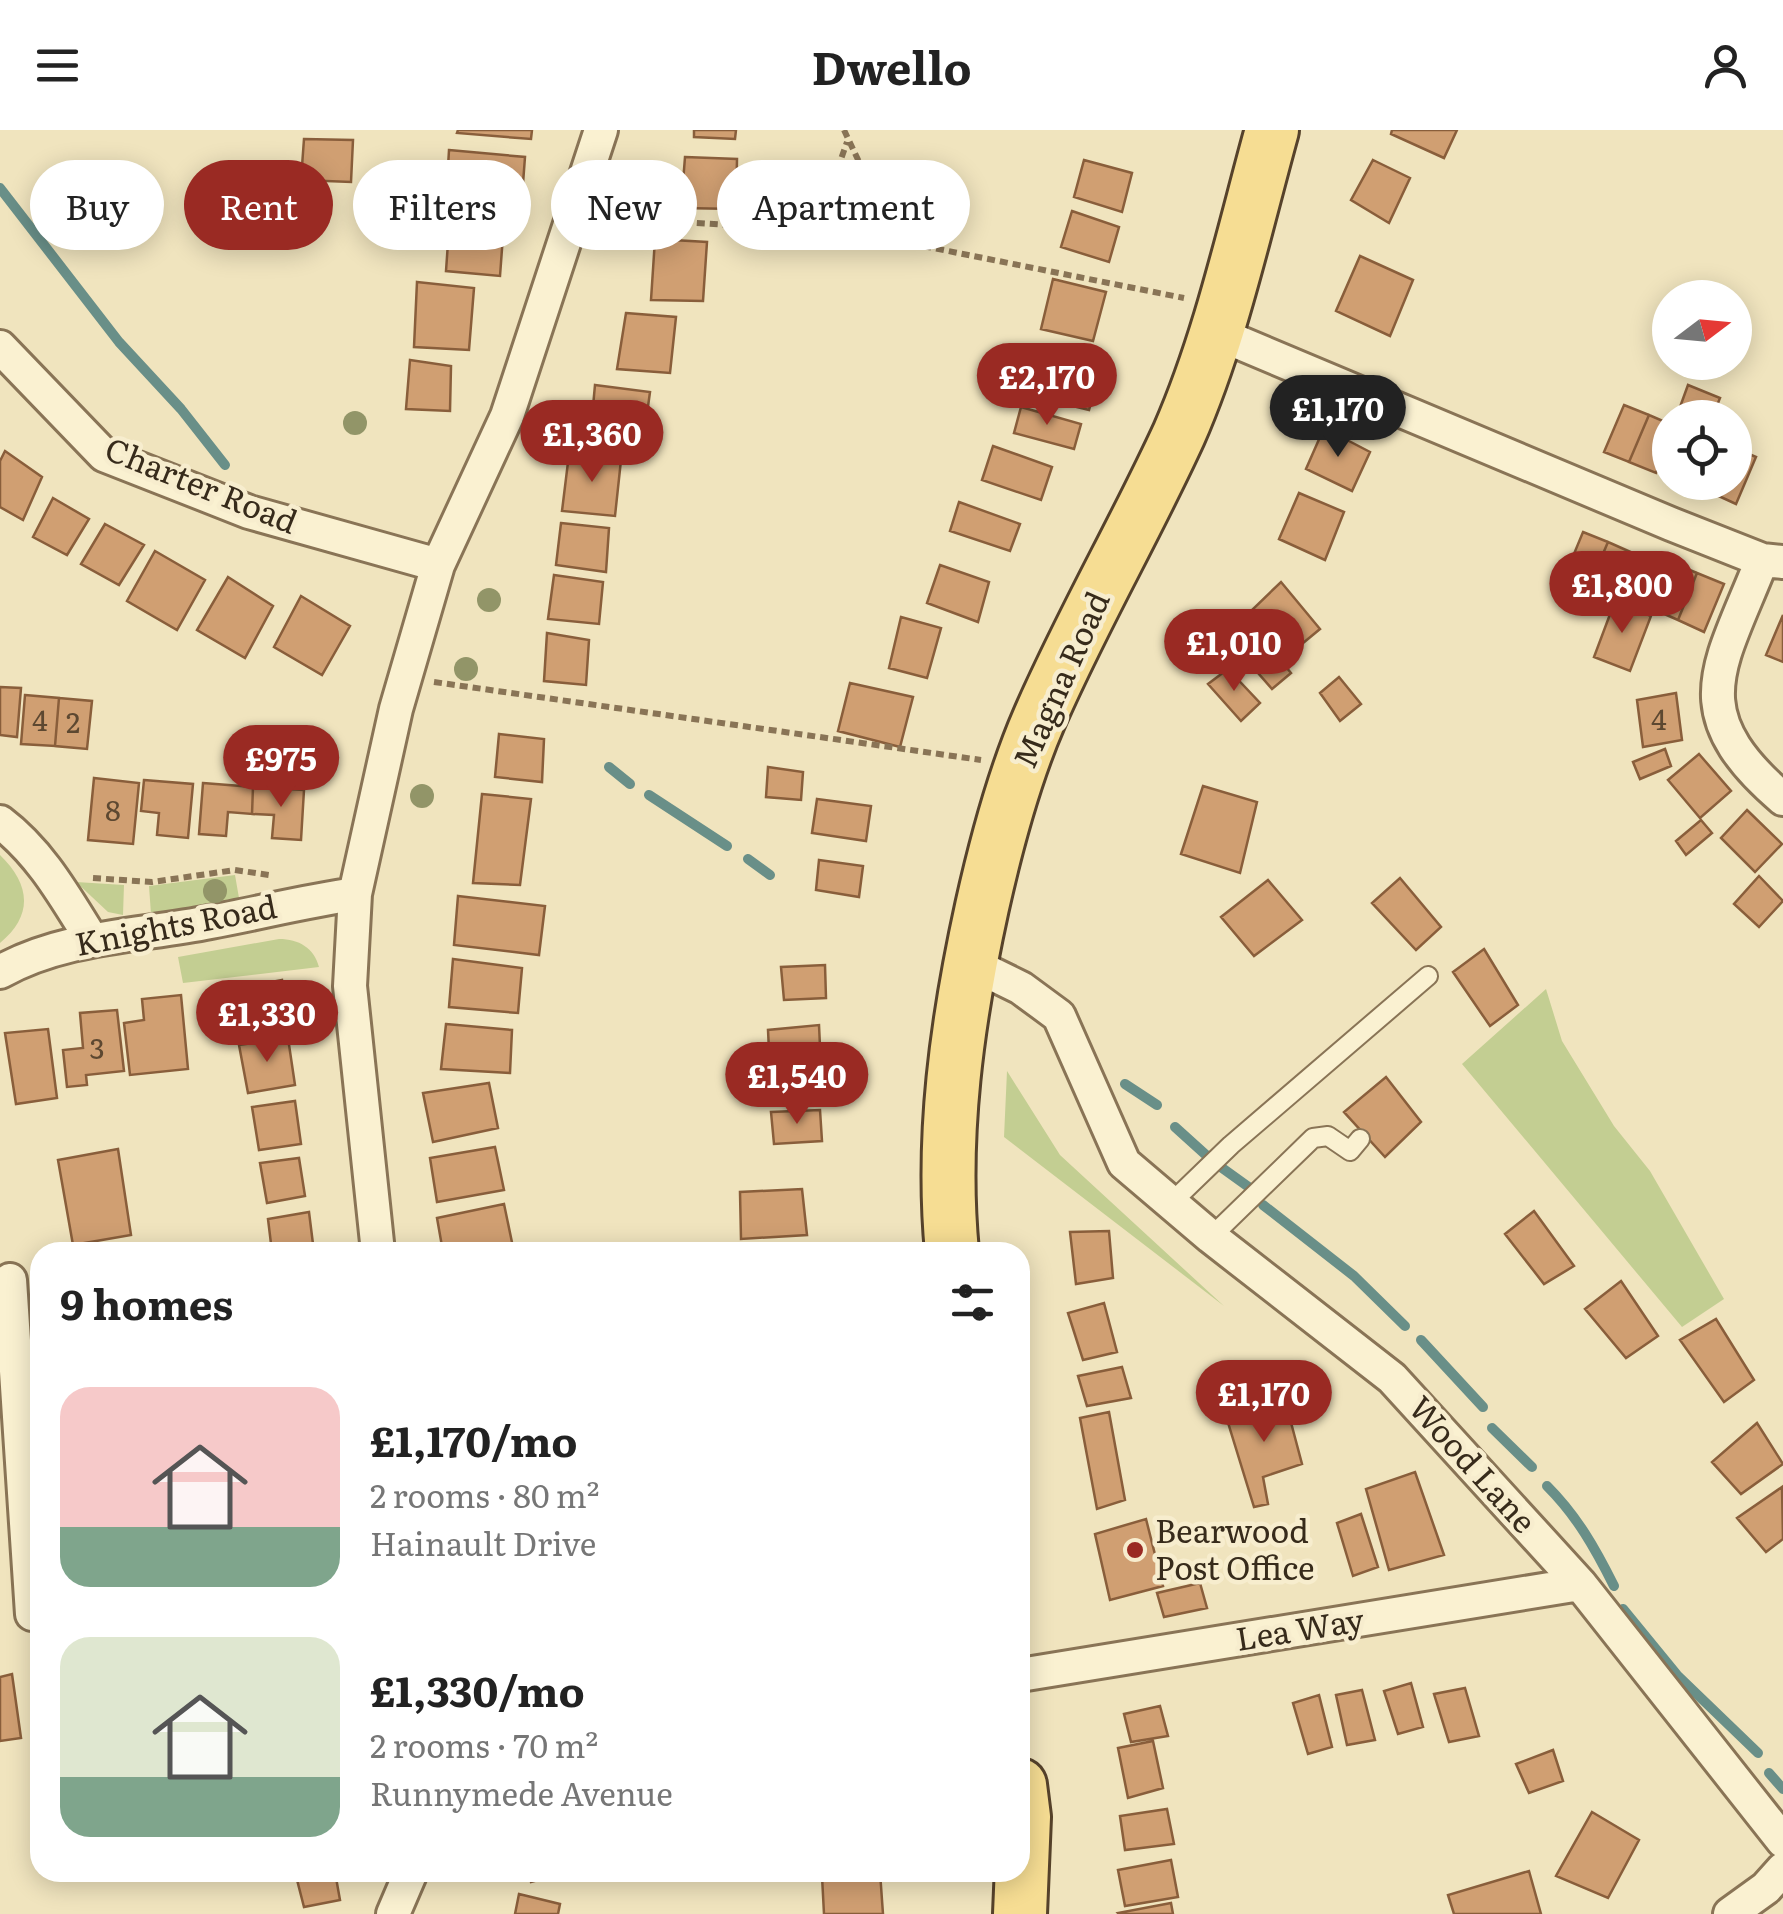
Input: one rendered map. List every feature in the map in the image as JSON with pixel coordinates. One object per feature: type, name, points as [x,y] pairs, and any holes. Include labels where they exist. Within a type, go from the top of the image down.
[{"type":"main road","name":"Magna Road","points":[[951,1242],[948,1133],[970,962],[998,835],[1038,721],[1180,431],[1219,319],[1272,130]]},
{"type":"main road","points":[[1020,1914],[1021,1882]]},
{"type":"street","points":[[591,160],[601,130]]},
{"type":"street","points":[[377,1242],[350,986],[355,894],[404,678],[438,566],[507,416],[562,250]]},
{"type":"street","points":[[1219,319],[1773,561],[1723,658],[1718,680],[1718,716],[1747,764],[1783,798]]},
{"type":"street","name":"Charter Road","points":[[0,347],[104,456],[249,512],[438,566]]},
{"type":"street","points":[[0,822],[22,839],[52,876],[92,940]]},
{"type":"street","name":"Knights Road","points":[[0,972],[53,950],[92,940],[355,894]]},
{"type":"street","name":"Wood Lane","points":[[970,962],[1021,988],[1059,1016],[1124,1163],[1211,1237],[1392,1378],[1580,1584],[1783,1841]]},
{"type":"street","points":[[10,1280],[30,1538]]},
{"type":"street","name":"Lea Way","points":[[1030,1674],[1580,1584]]},
{"type":"street","points":[[0,1607],[30,1614]]},
{"type":"street","points":[[1730,1914],[1782,1873]]},
{"type":"street","points":[[393,1914],[407,1882]]},
{"type":"lane","points":[[1171,1203],[1231,1146],[1428,976]]},
{"type":"lane","points":[[1211,1237],[1313,1138],[1328,1136],[1350,1151],[1360,1139]]},
{"type":"path","points":[[844,130],[856,160]]},
{"type":"path","points":[[841,160],[847,142]]},
{"type":"path","points":[[940,250],[1219,319]]},
{"type":"path","points":[[404,678],[1022,766]]},
{"type":"path","points":[[52,876],[152,882],[235,870],[311,881],[318,900]]},
{"type":"green space","points":[[0,855],[17,877],[24,899],[19,922],[0,943]]},
{"type":"green space","points":[[235,875],[239,898],[151,914],[149,886]]},
{"type":"green space","points":[[76,882],[124,885],[123,915],[108,912]]},
{"type":"green space","points":[[279,939],[305,946],[319,967],[183,983],[178,957]]},
{"type":"green space","points":[[1546,989],[1562,1041],[1614,1126],[1650,1171],[1724,1299],[1682,1327],[1462,1064]]},
{"type":"green space","points":[[1007,1071],[1060,1155],[1224,1306],[1004,1137]]},
{"type":"building","points":[[532,130],[531,139],[457,133]]},
{"type":"building","points":[[694,130],[736,130],[735,139],[694,137]]},
{"type":"building","points":[[1392,130],[1457,130],[1444,158],[1391,134]]},
{"type":"building","points":[[304,139],[353,140],[351,182],[333,181],[333,160],[302,160]]},
{"type":"building","points":[[449,150],[525,157],[525,160],[448,160]]},
{"type":"building","points":[[737,159],[717,160],[717,209],[697,208],[697,160],[685,160]]},
{"type":"building","points":[[1084,160],[1132,173],[1122,212],[1074,197]]},
{"type":"building","points":[[1373,160],[1410,178],[1389,223],[1351,200]]},
{"type":"building","points":[[1072,211],[1119,227],[1109,262],[1061,247]]},
{"type":"building","points":[[697,241],[707,242],[703,301],[651,300],[654,250],[697,250]]},
{"type":"building","points":[[447,250],[502,250],[500,276],[446,271]]},
{"type":"building","points":[[1360,256],[1413,280],[1390,336],[1336,311]]},
{"type":"building","points":[[1053,279],[1106,292],[1093,341],[1041,329]]},
{"type":"building","points":[[417,282],[474,288],[469,350],[414,347]]},
{"type":"building","points":[[626,313],[676,317],[670,373],[617,369]]},
{"type":"building","points":[[410,360],[451,366],[450,411],[406,409]]},
{"type":"building","points":[[1033,360],[1098,378],[1089,410],[1024,394]]},
{"type":"building","points":[[595,385],[650,392],[643,443],[590,439]]},
{"type":"building","points":[[1688,385],[1720,398],[1719,400],[1683,400]]},
{"type":"building","points":[[1624,405],[1649,415],[1629,462],[1604,452]]},
{"type":"building","points":[[1021,407],[1081,424],[1074,449],[1014,433]]},
{"type":"building","points":[[1649,415],[1652,416],[1652,471],[1629,462]]},
{"type":"building","points":[[1324,428],[1370,452],[1352,491],[1306,469]]},
{"type":"building","points":[[993,446],[1052,467],[1041,500],[982,480]]},
{"type":"building","points":[[5,451],[42,477],[23,520],[0,507],[0,461]]},
{"type":"building","points":[[569,454],[621,460],[615,516],[562,511]]},
{"type":"building","points":[[1299,493],[1344,512],[1325,560],[1279,539]]},
{"type":"building","points":[[53,498],[89,519],[67,555],[33,537]]},
{"type":"building","points":[[959,502],[1020,524],[1010,551],[950,531]]},
{"type":"building","points":[[561,523],[609,528],[606,572],[556,565]]},
{"type":"building","points":[[105,524],[144,545],[119,585],[81,564]]},
{"type":"building","points":[[1583,532],[1608,542],[1588,589],[1564,578]]},
{"type":"building","points":[[1608,542],[1635,554],[1615,601],[1588,589]]},
{"type":"building","points":[[155,551],[205,580],[177,630],[127,601]]},
{"type":"building","points":[[1673,563],[1697,573],[1678,620],[1653,609]]},
{"type":"building","points":[[940,565],[989,582],[978,622],[927,603]]},
{"type":"building","points":[[1697,573],[1724,584],[1704,632],[1678,620]]},
{"type":"building","points":[[554,575],[603,582],[599,624],[548,619]]},
{"type":"building","points":[[228,577],[273,606],[245,658],[197,630]]},
{"type":"building","points":[[1281,582],[1320,629],[1291,653],[1253,609]]},
{"type":"building","points":[[301,596],[350,626],[322,675],[274,647]]},
{"type":"building","points":[[1615,601],[1651,616],[1630,671],[1594,657]]},
{"type":"building","points":[[1783,615],[1783,662],[1766,655]]},
{"type":"building","points":[[901,617],[941,628],[927,678],[889,668]]},
{"type":"building","points":[[547,633],[589,640],[586,685],[544,681]]},
{"type":"building","points":[[1258,633],[1291,673],[1272,689],[1237,649]]},
{"type":"building","points":[[1228,669],[1260,703],[1241,721],[1208,684]]},
{"type":"building","points":[[1339,677],[1361,704],[1340,721],[1320,693]]},
{"type":"building","points":[[850,683],[913,697],[900,747],[838,731]]},
{"type":"building","points":[[0,687],[21,688],[17,737],[0,735]]},
{"type":"building","points":[[1676,693],[1682,740],[1643,747],[1637,700]]},
{"type":"building","points":[[25,695],[59,698],[55,746],[21,744]]},
{"type":"building","points":[[59,698],[92,701],[87,749],[55,746]]},
{"type":"building","points":[[499,734],[544,739],[542,782],[495,777]]},
{"type":"building","points":[[1665,749],[1671,766],[1640,779],[1633,762]]},
{"type":"building","points":[[1699,754],[1731,791],[1700,818],[1668,780]]},
{"type":"building","points":[[768,767],[803,772],[801,800],[766,797]]},
{"type":"building","points":[[94,778],[139,783],[133,844],[88,840]]},
{"type":"building","points":[[144,780],[193,784],[188,838],[157,835],[159,813],[141,811]]},
{"type":"building","points":[[203,783],[253,787],[252,814],[228,812],[226,836],[199,834]]},
{"type":"building","points":[[1203,786],[1257,802],[1240,873],[1181,854]]},
{"type":"building","points":[[253,787],[304,790],[301,840],[272,838],[274,815],[252,814]]},
{"type":"building","points":[[482,794],[531,799],[520,885],[473,883]]},
{"type":"building","points":[[817,799],[871,806],[866,841],[812,833]]},
{"type":"building","points":[[1747,810],[1782,844],[1755,872],[1721,838]]},
{"type":"building","points":[[1701,820],[1712,833],[1686,855],[1676,841]]},
{"type":"building","points":[[819,860],[863,866],[859,897],[816,890]]},
{"type":"building","points":[[1759,876],[1783,901],[1759,927],[1734,904]]},
{"type":"building","points":[[1400,878],[1441,927],[1416,950],[1372,903]]},
{"type":"building","points":[[1268,880],[1302,920],[1254,956],[1221,917]]},
{"type":"building","points":[[458,896],[545,906],[539,955],[454,945]]},
{"type":"building","points":[[1484,949],[1518,1005],[1490,1026],[1453,972]]},
{"type":"building","points":[[453,959],[522,968],[518,1013],[449,1007]]},
{"type":"building","points":[[825,965],[826,998],[784,1000],[781,967]]},
{"type":"building","points":[[282,980],[288,1023],[243,1028],[235,989]]},
{"type":"building","points":[[181,995],[188,1069],[130,1075],[124,1023],[144,1020],[142,999]]},
{"type":"building","points":[[117,1010],[124,1071],[86,1075],[87,1085],[67,1087],[63,1050],[83,1048],[80,1013]]},
{"type":"building","points":[[446,1024],[512,1030],[510,1073],[441,1069]]},
{"type":"building","points":[[819,1025],[821,1068],[770,1072],[768,1030]]},
{"type":"building","points":[[48,1029],[57,1098],[16,1104],[5,1033]]},
{"type":"building","points":[[288,1038],[295,1085],[248,1093],[239,1045]]},
{"type":"building","points":[[1386,1077],[1421,1122],[1385,1157],[1344,1112]]},
{"type":"building","points":[[489,1083],[498,1128],[433,1142],[423,1093]]},
{"type":"building","points":[[295,1101],[301,1144],[259,1150],[252,1107]]},
{"type":"building","points":[[820,1110],[822,1141],[774,1144],[771,1112]]},
{"type":"building","points":[[495,1147],[504,1190],[437,1202],[430,1158]]},
{"type":"building","points":[[118,1149],[131,1235],[72,1242],[58,1160]]},
{"type":"building","points":[[299,1158],[305,1196],[267,1203],[260,1163]]},
{"type":"building","points":[[802,1189],[807,1235],[741,1239],[740,1192]]},
{"type":"building","points":[[504,1204],[512,1242],[441,1242],[437,1218]]},
{"type":"building","points":[[1534,1211],[1574,1266],[1544,1284],[1505,1234]]},
{"type":"building","points":[[309,1212],[313,1242],[271,1242],[268,1219]]},
{"type":"building","points":[[1109,1231],[1113,1278],[1076,1284],[1070,1232]]},
{"type":"building","points":[[1621,1281],[1658,1336],[1626,1358],[1585,1309]]},
{"type":"building","points":[[1104,1303],[1117,1352],[1083,1360],[1068,1313]]},
{"type":"building","points":[[1716,1319],[1754,1380],[1724,1402],[1680,1340]]},
{"type":"building","points":[[1122,1367],[1131,1398],[1087,1406],[1078,1376]]},
{"type":"building","points":[[1285,1400],[1302,1464],[1263,1477],[1268,1504],[1254,1507],[1226,1416]]},
{"type":"building","points":[[1109,1412],[1125,1500],[1097,1509],[1080,1418]]},
{"type":"building","points":[[1757,1423],[1783,1464],[1741,1494],[1712,1462]]},
{"type":"building","points":[[1415,1472],[1444,1555],[1389,1570],[1366,1489]]},
{"type":"building","points":[[1782,1487],[1783,1539],[1766,1552],[1737,1518]]},
{"type":"building","points":[[1361,1514],[1378,1567],[1353,1576],[1337,1523]]},
{"type":"building","points":[[1146,1519],[1163,1586],[1110,1600],[1095,1534]]},
{"type":"building","points":[[1200,1583],[1207,1608],[1164,1617],[1157,1593]]},
{"type":"building","points":[[12,1674],[21,1738],[0,1741],[0,1677]]},
{"type":"building","points":[[1411,1683],[1423,1727],[1398,1734],[1384,1691]]},
{"type":"building","points":[[1465,1688],[1479,1736],[1449,1742],[1434,1694]]},
{"type":"building","points":[[1362,1690],[1375,1740],[1347,1745],[1336,1695]]},
{"type":"building","points":[[1319,1695],[1332,1747],[1308,1754],[1293,1703]]},
{"type":"building","points":[[1160,1706],[1168,1736],[1131,1742],[1124,1714]]},
{"type":"building","points":[[1153,1741],[1163,1788],[1128,1798],[1118,1748]]},
{"type":"building","points":[[1553,1750],[1563,1781],[1529,1793],[1516,1764]]},
{"type":"building","points":[[1167,1809],[1174,1844],[1125,1850],[1120,1816]]},
{"type":"building","points":[[1592,1812],[1639,1840],[1608,1898],[1556,1876]]},
{"type":"building","points":[[1171,1860],[1178,1897],[1125,1906],[1118,1870]]},
{"type":"building","points":[[1529,1871],[1541,1914],[1454,1914],[1448,1895]]},
{"type":"building","points":[[298,1882],[337,1882],[340,1900],[304,1907]]},
{"type":"building","points":[[822,1882],[881,1882],[883,1914],[824,1914]]},
{"type":"building","points":[[519,1894],[560,1904],[558,1914],[515,1914]]},
{"type":"building","points":[[1171,1903],[1173,1914],[1118,1913]]},
{"type":"waterway","points":[[0,188],[119,342],[181,409],[225,465]]},
{"type":"waterway","points":[[609,767],[630,784]]},
{"type":"waterway","points":[[649,795],[727,846]]},
{"type":"waterway","points":[[748,859],[770,875]]},
{"type":"waterway","points":[[1125,1084],[1157,1105]]},
{"type":"waterway","points":[[1175,1127],[1206,1155]]},
{"type":"waterway","points":[[1218,1165],[1250,1188]]},
{"type":"waterway","points":[[1263,1205],[1354,1276],[1405,1326]]},
{"type":"waterway","points":[[1421,1340],[1483,1407]]},
{"type":"waterway","points":[[1492,1428],[1532,1467]]},
{"type":"waterway","points":[[1547,1486],[1585,1533],[1614,1586]]},
{"type":"waterway","points":[[1623,1609],[1677,1675],[1758,1753]]},
{"type":"waterway","points":[[1769,1773],[1783,1789]]},
{"type":"place","name":"Bearwood Post Office","points":[[1135,1550]]}]
